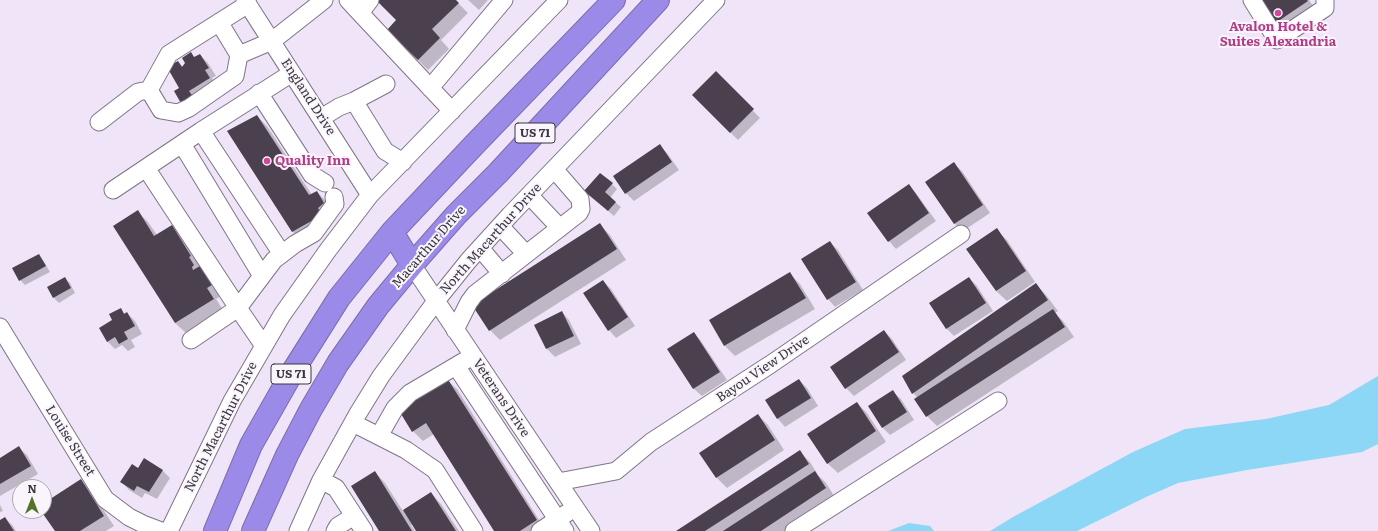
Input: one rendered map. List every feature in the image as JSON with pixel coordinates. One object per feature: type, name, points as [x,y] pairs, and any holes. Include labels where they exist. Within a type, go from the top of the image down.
[{"type":"highway","name":"US 71","points":[[215,531],[251,446],[293,371],[339,298],[392,232],[614,0]]},
{"type":"highway","name":"Macarthur Drive","points":[[252,531],[287,455],[318,396],[338,363],[378,306],[456,215],[498,173],[658,0]]},
{"type":"highway","points":[[392,232],[412,265]]},
{"type":"street","points":[[239,55],[272,40],[324,0]]},
{"type":"street","points":[[348,0],[365,6],[430,88],[452,112]]},
{"type":"street","points":[[430,88],[504,0]]},
{"type":"street","name":"North Macarthur Drive","points":[[169,531],[232,401],[282,315],[328,250],[370,195],[559,0]]},
{"type":"street","name":"North Macarthur Drive","points":[[298,531],[321,480],[381,376],[436,301],[500,226],[716,0]]},
{"type":"street","points":[[1252,0],[1277,40],[1325,8],[1325,0]]},
{"type":"street","points":[[149,90],[169,54],[219,22],[246,2]]},
{"type":"street","name":"England Drive","points":[[246,2],[272,40],[370,195]]},
{"type":"street","points":[[149,90],[160,110],[178,113],[189,108],[235,76],[239,55],[219,22]]},
{"type":"street","points":[[113,190],[259,93],[292,73]]},
{"type":"street","points":[[321,118],[339,107],[354,101],[386,84]]},
{"type":"street","points":[[99,122],[138,92],[149,90]]},
{"type":"street","points":[[259,93],[312,175],[325,183]]},
{"type":"street","points":[[354,101],[385,151],[403,162]]},
{"type":"street","points":[[202,131],[282,254]]},
{"type":"street","points":[[182,144],[262,276]]},
{"type":"street","points":[[146,168],[264,346]]},
{"type":"street","points":[[455,330],[469,302],[476,294],[579,213],[581,203],[577,195],[554,169]]},
{"type":"street","points":[[529,195],[560,228]]},
{"type":"street","points":[[192,340],[238,308],[274,260],[314,233],[332,205],[346,226]]},
{"type":"street","points":[[500,226],[526,254]]},
{"type":"street","name":"Bayou View Drive","points":[[558,482],[616,471],[650,442],[771,364],[961,234]]},
{"type":"street","points":[[480,248],[502,274]]},
{"type":"street","name":"Veterans Drive","points":[[412,265],[591,531]]},
{"type":"street","points":[[457,275],[476,294]]},
{"type":"street","name":"Louise Street","points":[[0,327],[105,499],[129,517],[161,531]]},
{"type":"street","points":[[379,436],[395,408],[410,393],[472,356]]},
{"type":"street","points":[[456,366],[561,525]]},
{"type":"street","points":[[794,531],[998,401]]},
{"type":"street","points":[[353,423],[406,450],[435,470],[474,531]]},
{"type":"street","points":[[501,434],[518,423]]},
{"type":"street","points":[[321,480],[336,488],[364,531]]},
{"type":"street","points":[[540,531],[561,525],[575,508]]},
{"type":"street","points":[[335,531],[338,526],[354,516]]},
{"type":"water","points":[[1378,376],[1378,444],[1362,452],[1247,470],[1178,483],[1077,531],[990,531],[1133,452],[1185,429],[1266,419],[1329,405]]},
{"type":"water","points":[[909,523],[930,526],[934,531],[888,531]]},
{"type":"building","points":[[376,0],[456,0],[459,3],[432,29],[440,38],[418,60],[387,30],[396,20]]},
{"type":"building","name":"Avalon Hotel & Suites Alexandria","points":[[1257,0],[1307,0],[1308,1],[1274,24]]},
{"type":"building","points":[[191,52],[194,57],[200,54],[209,68],[205,70],[210,78],[189,91],[194,98],[182,105],[174,91],[179,88],[167,67],[178,61],[182,67],[185,63],[182,58]]},
{"type":"building","points":[[716,71],[754,109],[730,133],[692,95]]},
{"type":"building","name":"Quality Inn","points":[[257,115],[309,195],[317,191],[324,203],[318,208],[322,215],[292,232],[227,131]]},
{"type":"building","points":[[660,144],[672,162],[625,194],[613,176]]},
{"type":"building","points":[[954,162],[983,205],[954,224],[925,182]]},
{"type":"building","points":[[600,173],[613,183],[605,192],[616,202],[608,211],[584,191]]},
{"type":"building","points":[[909,184],[929,213],[888,242],[867,213]]},
{"type":"building","points":[[138,210],[154,236],[172,225],[191,256],[189,257],[194,265],[192,267],[193,270],[200,266],[212,285],[207,288],[214,299],[175,323],[113,226]]},
{"type":"building","points":[[600,223],[617,249],[489,331],[472,305]]},
{"type":"building","points":[[997,228],[1026,271],[996,291],[966,249]]},
{"type":"building","points":[[830,241],[856,282],[827,300],[801,259]]},
{"type":"building","points":[[39,254],[46,266],[19,281],[12,268]]},
{"type":"building","points":[[790,272],[806,298],[724,346],[709,320]]},
{"type":"building","points":[[65,277],[71,288],[53,298],[47,287]]},
{"type":"building","points":[[969,277],[986,303],[946,329],[929,303]]},
{"type":"building","points":[[603,280],[628,317],[608,331],[583,293]]},
{"type":"building","points":[[1036,283],[1048,300],[912,394],[902,376]]},
{"type":"building","points":[[121,308],[124,314],[127,312],[135,326],[124,332],[128,339],[119,344],[115,337],[107,342],[99,328],[112,320],[109,314]]},
{"type":"building","points":[[1053,309],[1065,327],[926,417],[914,399]]},
{"type":"building","points":[[562,311],[574,336],[546,349],[534,325]]},
{"type":"building","points":[[884,330],[899,352],[845,389],[830,367]]},
{"type":"building","points":[[694,332],[720,372],[693,389],[667,349]]},
{"type":"building","points":[[447,378],[537,520],[520,531],[494,531],[426,423],[412,432],[398,409]]},
{"type":"building","points":[[799,379],[811,398],[777,419],[765,400]]},
{"type":"building","points":[[893,390],[907,412],[882,428],[868,406]]},
{"type":"building","points":[[857,402],[876,431],[827,464],[807,434]]},
{"type":"building","points":[[758,414],[775,440],[716,478],[699,453]]},
{"type":"building","points":[[19,446],[31,466],[0,484],[0,458]]},
{"type":"building","points":[[800,450],[809,464],[705,531],[676,531]]},
{"type":"building","points":[[144,458],[163,470],[149,492],[137,486],[134,491],[120,482],[132,464],[138,468]]},
{"type":"building","points":[[375,471],[412,531],[379,531],[351,486]]},
{"type":"building","points":[[815,471],[826,488],[761,531],[723,531]]},
{"type":"building","points":[[81,479],[104,516],[80,531],[55,531],[47,519],[52,519],[52,498]]},
{"type":"building","points":[[431,492],[456,531],[416,531],[403,510]]},
{"type":"building","points":[[5,517],[14,531],[0,531],[0,520]]},
{"type":"place","name":"Avalon Hotel & Suites Alexandria","points":[[1278,13]]},
{"type":"place","name":"Quality Inn","points":[[267,161]]}]
